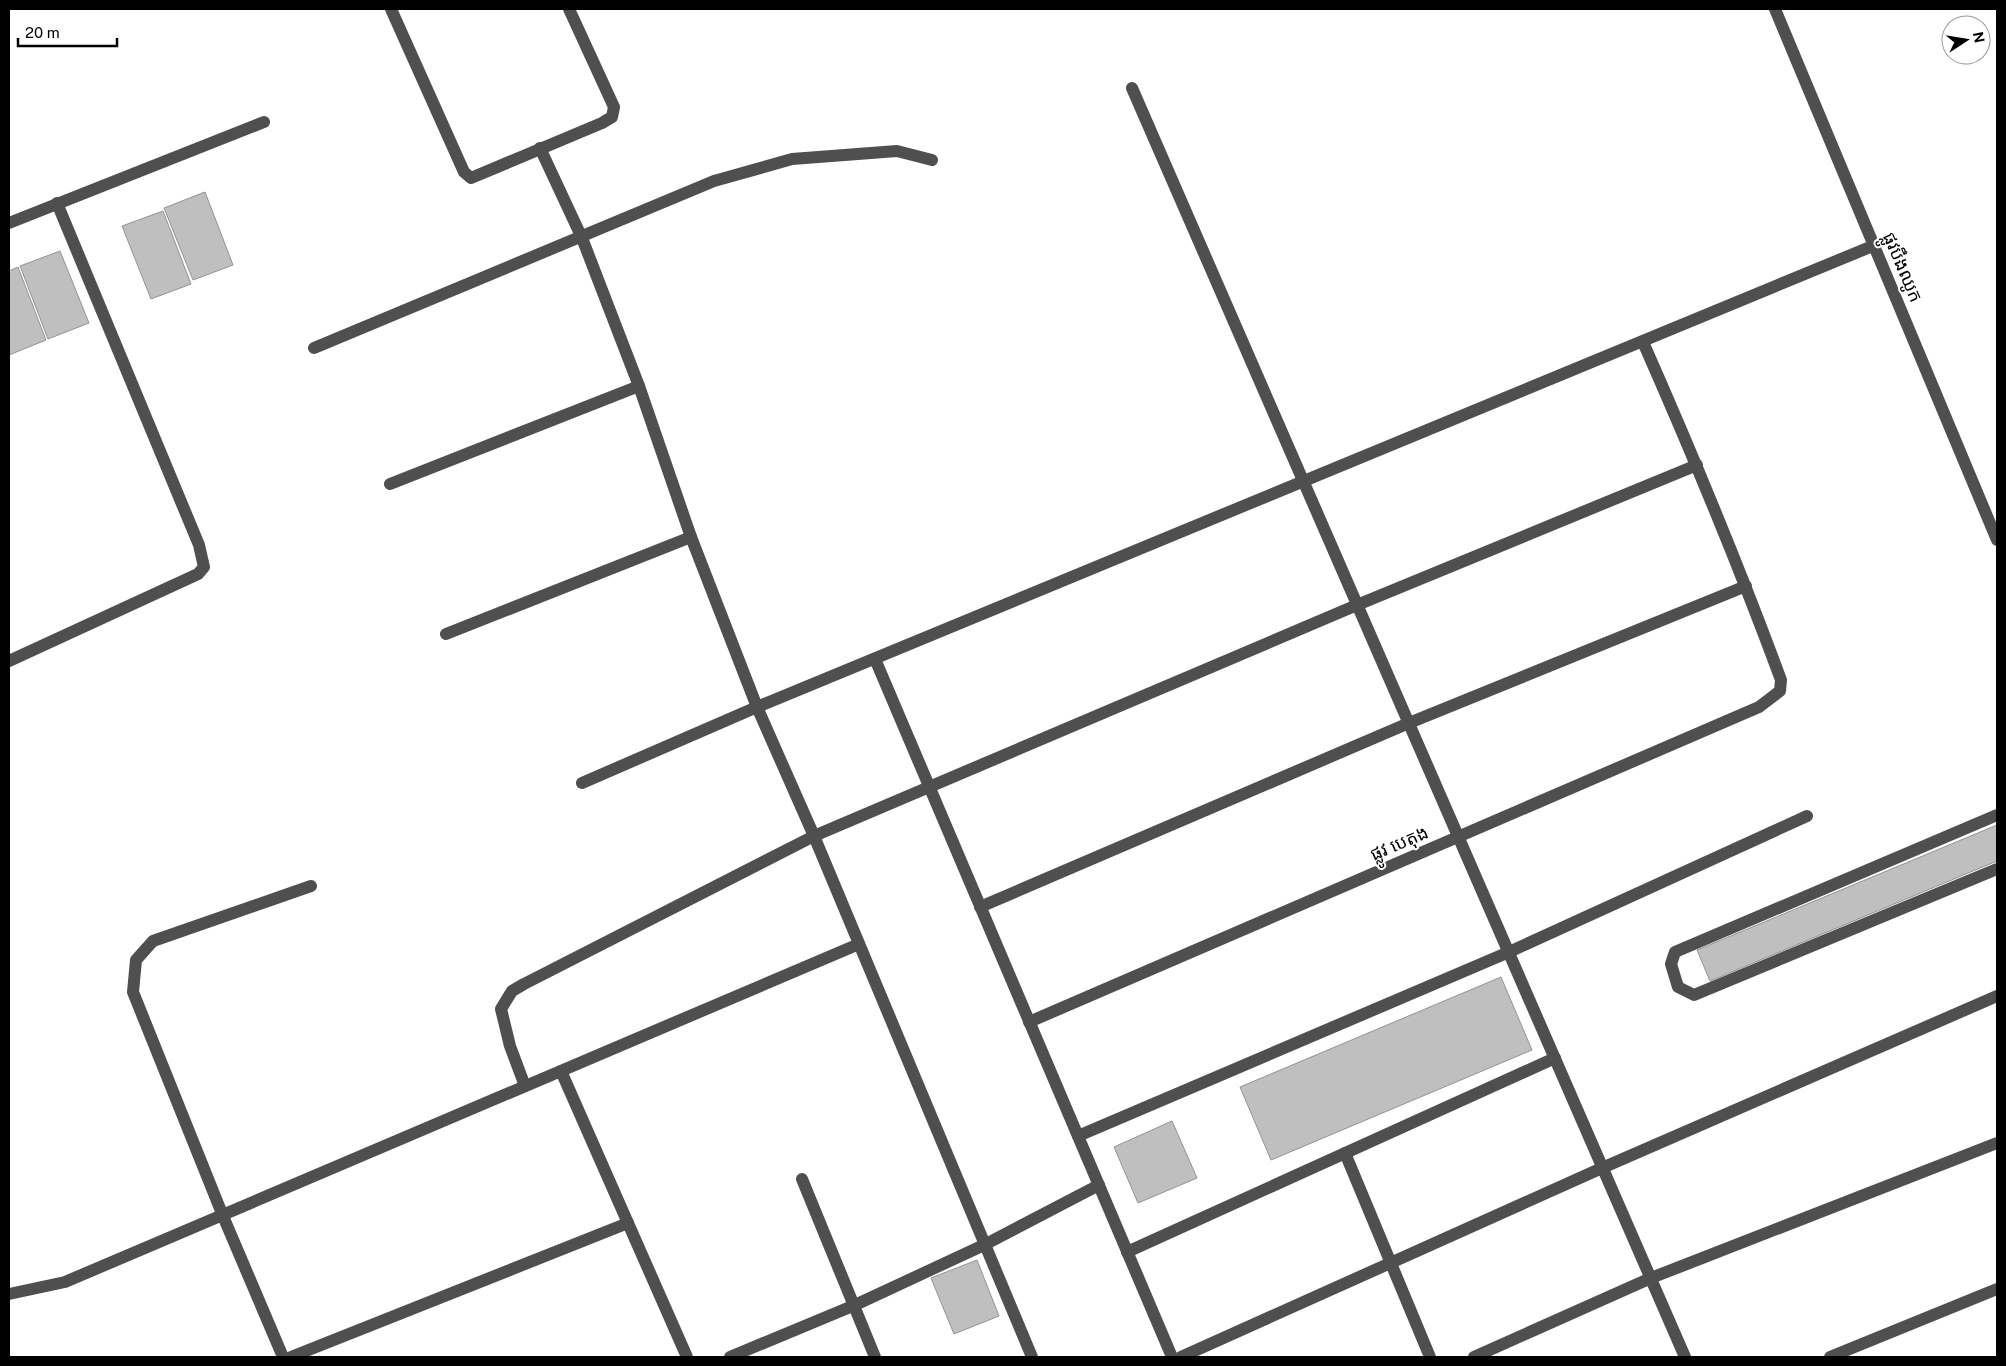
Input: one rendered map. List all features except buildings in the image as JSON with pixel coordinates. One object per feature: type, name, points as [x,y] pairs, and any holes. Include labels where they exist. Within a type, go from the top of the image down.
[{"type":"street","points":[[391,9],[464,172],[471,178],[602,123],[612,117],[614,108],[569,9]]},
{"type":"street","name":"ផ្លូវបឹងឈូក","points":[[1775,9],[1997,538]]},
{"type":"street","points":[[1132,88],[1685,1357]]},
{"type":"street","points":[[9,223],[264,122]]},
{"type":"street","points":[[540,148],[582,238],[639,386],[691,537],[757,707],[814,836],[1032,1357]]},
{"type":"street","points":[[314,348],[582,238],[714,181],[792,159],[897,151],[932,160]]},
{"type":"street","points":[[9,661],[198,574],[204,567],[199,545],[57,203]]},
{"type":"street","points":[[582,782],[875,658],[1875,246]]},
{"type":"street","points":[[980,907],[1409,723],[1746,586],[1697,465],[1643,342]]},
{"type":"street","points":[[390,484],[639,386]]},
{"type":"street","points":[[525,1086],[510,1046],[501,1009],[512,991],[814,836],[1357,605],[1697,465]]},
{"type":"street","points":[[446,634],[691,537]]},
{"type":"street","name":"ផ្លូវ បេតុង","points":[[1029,1022],[1759,707],[1780,691],[1781,680],[1746,586]]},
{"type":"street","points":[[875,658],[1172,1357]]},
{"type":"street","points":[[1997,815],[1675,952],[1671,964],[1678,987],[1694,995],[1997,870]]},
{"type":"street","points":[[1078,1136],[1508,952],[1807,816]]},
{"type":"street","points":[[283,1357],[222,1216],[134,992],[136,960],[153,940],[311,886]]},
{"type":"street","points":[[9,1294],[65,1282],[859,944]]},
{"type":"street","points":[[1181,1357],[1602,1168],[1997,996]]},
{"type":"street","points":[[1128,1252],[1555,1058]]},
{"type":"street","points":[[561,1071],[686,1357]]},
{"type":"street","points":[[1474,1357],[1651,1278],[1997,1142]]},
{"type":"street","points":[[1345,1153],[1430,1357]]},
{"type":"street","points":[[802,1179],[875,1357]]},
{"type":"street","points":[[730,1357],[855,1305],[984,1244],[1099,1185]]},
{"type":"street","points":[[291,1357],[628,1224]]},
{"type":"street","points":[[1830,1357],[1997,1289]]}]
